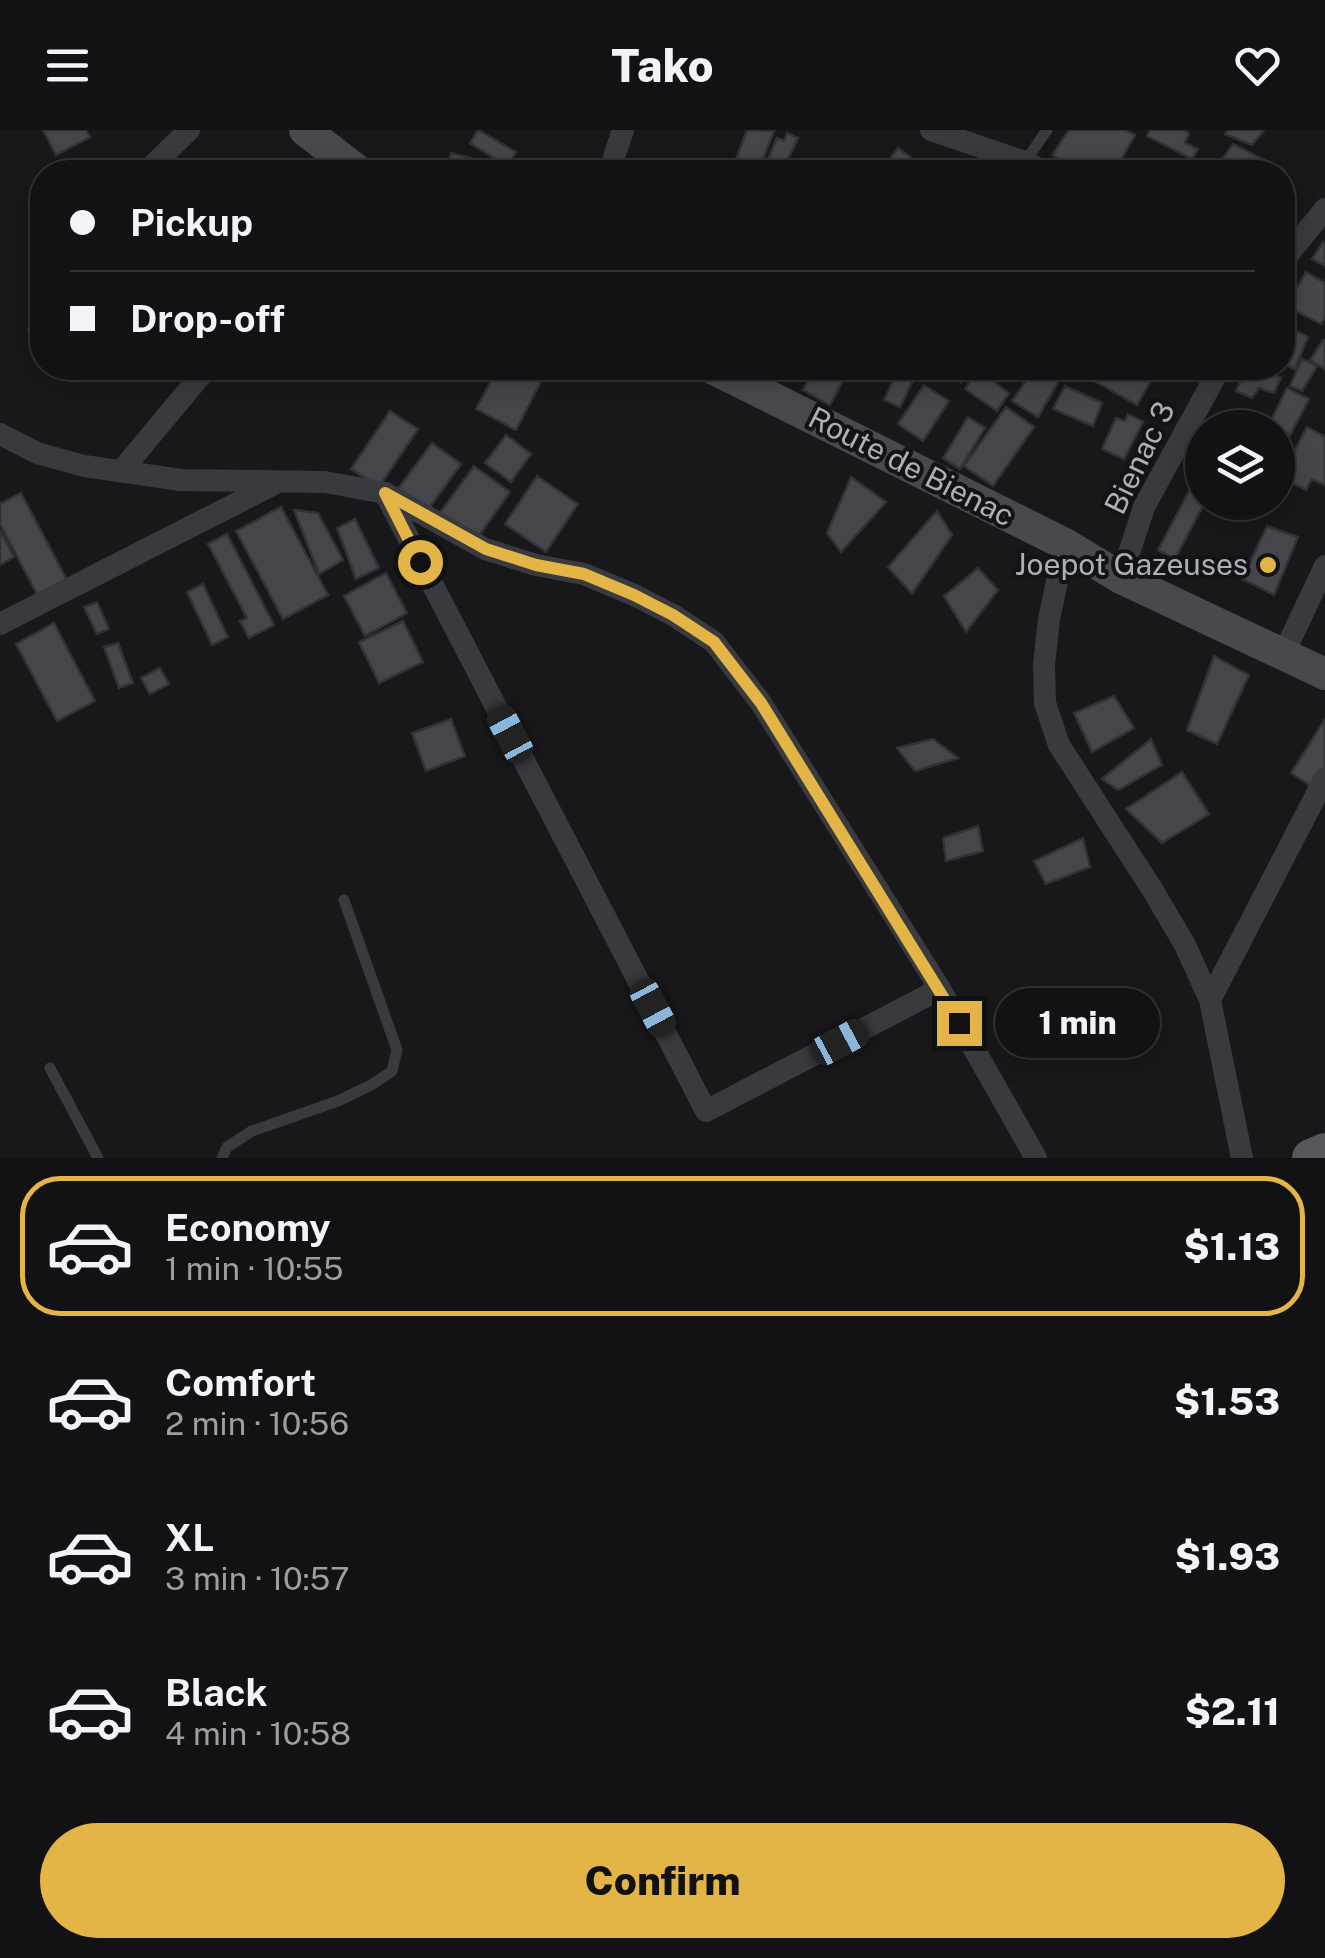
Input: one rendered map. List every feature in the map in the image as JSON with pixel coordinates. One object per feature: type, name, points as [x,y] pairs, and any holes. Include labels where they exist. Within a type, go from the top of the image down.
[{"type":"main road","points":[[305,130],[344,160]]},
{"type":"main road","name":"Route de Bienac","points":[[736,380],[1064,544],[1121,578],[1325,674]]},
{"type":"main road","points":[[1311,1158],[1325,1152]]},
{"type":"street","points":[[158,160],[189,130]]},
{"type":"street","points":[[613,160],[624,130]]},
{"type":"street","points":[[932,130],[1016,160]]},
{"type":"street","points":[[1295,246],[1325,208]]},
{"type":"street","points":[[122,470],[197,380]]},
{"type":"street","name":"Bienac 3","points":[[1121,578],[1144,507],[1213,380]]},
{"type":"street","points":[[0,434],[37,452],[84,466],[180,480],[325,482],[385,493],[486,549],[536,565],[584,574],[634,595],[714,642],[761,703],[940,989],[1036,1158]]},
{"type":"street","points":[[0,624],[282,481]]},
{"type":"street","points":[[385,493],[706,1112],[940,989]]},
{"type":"street","points":[[1064,544],[1049,619],[1045,703],[1059,744],[1152,889],[1185,945],[1210,1000],[1242,1158]]},
{"type":"street","points":[[1284,653],[1325,566]]},
{"type":"street","points":[[1210,1000],[1325,778]]},
{"type":"lane","points":[[1037,160],[1047,130]]},
{"type":"lane","points":[[222,1158],[228,1146],[252,1131],[338,1100],[392,1071],[397,1050],[344,900]]},
{"type":"lane","points":[[50,1068],[98,1158]]},
{"type":"building","points":[[43,130],[86,130],[90,137],[56,155]]},
{"type":"building","points":[[478,130],[516,152],[511,160],[497,160],[470,143]]},
{"type":"building","points":[[747,130],[774,131],[763,160],[736,160]]},
{"type":"building","points":[[1069,130],[1125,130],[1135,135],[1121,160],[1060,160],[1052,155]]},
{"type":"building","points":[[1150,130],[1183,130],[1189,133],[1185,143],[1198,149],[1192,159],[1147,136]]},
{"type":"building","points":[[1228,130],[1264,130],[1252,145],[1225,134]]},
{"type":"building","points":[[787,133],[798,138],[788,160],[767,160],[777,138],[784,141]]},
{"type":"building","points":[[1233,144],[1264,160],[1222,160]]},
{"type":"building","points":[[898,148],[914,160],[889,160]]},
{"type":"building","points":[[451,153],[477,160],[449,160]]},
{"type":"building","points":[[1325,244],[1325,266],[1312,259]]},
{"type":"building","points":[[1306,272],[1325,283],[1325,318],[1321,324],[1295,311],[1295,291]]},
{"type":"building","points":[[1295,330],[1308,337],[1295,369]]},
{"type":"building","points":[[1325,341],[1325,369],[1310,360]]},
{"type":"building","points":[[1302,359],[1317,366],[1302,391],[1290,386]]},
{"type":"building","points":[[492,380],[542,380],[516,430],[476,409]]},
{"type":"building","points":[[808,380],[844,380],[830,405],[803,390]]},
{"type":"building","points":[[893,380],[913,380],[900,407],[884,400]]},
{"type":"building","points":[[971,380],[998,380],[996,384],[1009,393],[997,411],[965,389]]},
{"type":"building","points":[[1027,380],[1059,380],[1038,417],[1012,401]]},
{"type":"building","points":[[1093,380],[1151,380],[1137,405]]},
{"type":"building","points":[[1241,380],[1280,380],[1274,393],[1259,388],[1252,398],[1236,391]]},
{"type":"building","points":[[924,385],[949,401],[923,441],[898,424]]},
{"type":"building","points":[[1065,386],[1102,403],[1093,426],[1053,409]]},
{"type":"building","points":[[1287,388],[1309,399],[1295,426],[1295,410],[1276,410]]},
{"type":"building","points":[[1006,407],[1034,427],[993,486],[964,466]]},
{"type":"building","points":[[390,411],[418,429],[379,487],[351,469]]},
{"type":"building","points":[[1128,414],[1143,422],[1124,459],[1102,449],[1116,418],[1125,421]]},
{"type":"building","points":[[968,417],[985,428],[960,469],[943,458]]},
{"type":"building","points":[[1307,427],[1325,437],[1325,485],[1312,479],[1306,490],[1295,484],[1295,450]]},
{"type":"building","points":[[506,435],[531,454],[511,482],[485,463]]},
{"type":"building","points":[[432,443],[461,464],[427,511],[398,489]]},
{"type":"building","points":[[474,466],[510,492],[476,540],[439,514]]},
{"type":"building","points":[[537,476],[578,504],[546,552],[505,524]]},
{"type":"building","points":[[851,477],[886,502],[841,552],[827,533]]},
{"type":"building","points":[[21,493],[68,582],[39,598],[0,524],[0,504]]},
{"type":"building","points":[[1185,499],[1185,520],[1196,520],[1175,559],[1158,550]]},
{"type":"building","points":[[281,507],[328,595],[283,619],[236,531]]},
{"type":"building","points":[[294,510],[318,513],[343,560],[319,574]]},
{"type":"building","points":[[937,511],[952,535],[912,594],[888,567]]},
{"type":"building","points":[[355,519],[379,568],[356,579],[337,528]]},
{"type":"building","points":[[1267,526],[1298,537],[1274,595],[1242,579]]},
{"type":"building","points":[[0,530],[14,557],[0,565]]},
{"type":"building","points":[[227,534],[274,625],[249,638],[240,621],[247,618],[208,544]]},
{"type":"building","points":[[978,568],[998,590],[966,632],[944,596]]},
{"type":"building","points":[[386,573],[407,613],[365,636],[344,596]]},
{"type":"building","points":[[203,584],[228,637],[212,645],[187,592]]},
{"type":"building","points":[[97,602],[109,629],[97,634],[84,607]]},
{"type":"building","points":[[403,621],[423,662],[379,683],[359,642]]},
{"type":"building","points":[[54,623],[95,701],[57,721],[16,644]]},
{"type":"building","points":[[118,643],[133,683],[119,688],[104,647]]},
{"type":"building","points":[[1214,656],[1249,675],[1217,744],[1187,730]]},
{"type":"building","points":[[160,668],[169,684],[150,694],[141,678]]},
{"type":"building","points":[[1114,696],[1134,728],[1092,752],[1074,713]]},
{"type":"building","points":[[451,719],[465,756],[426,771],[412,733]]},
{"type":"building","points":[[1325,719],[1325,787],[1317,790],[1291,773]]},
{"type":"building","points":[[933,739],[958,758],[915,771],[897,748]]},
{"type":"building","points":[[1151,739],[1162,765],[1118,790],[1102,779]]},
{"type":"building","points":[[1182,772],[1209,814],[1162,843],[1126,809]]},
{"type":"building","points":[[978,826],[983,851],[946,861],[943,838]]},
{"type":"building","points":[[1083,838],[1090,867],[1046,884],[1034,861]]},
{"type":"place","name":"Joepot Gazeuses","points":[[1268,565]]},
{"type":"route","points":[[420,562],[385,493],[486,549],[536,565],[584,574],[634,595],[714,642],[761,703],[959,1023]]}]
